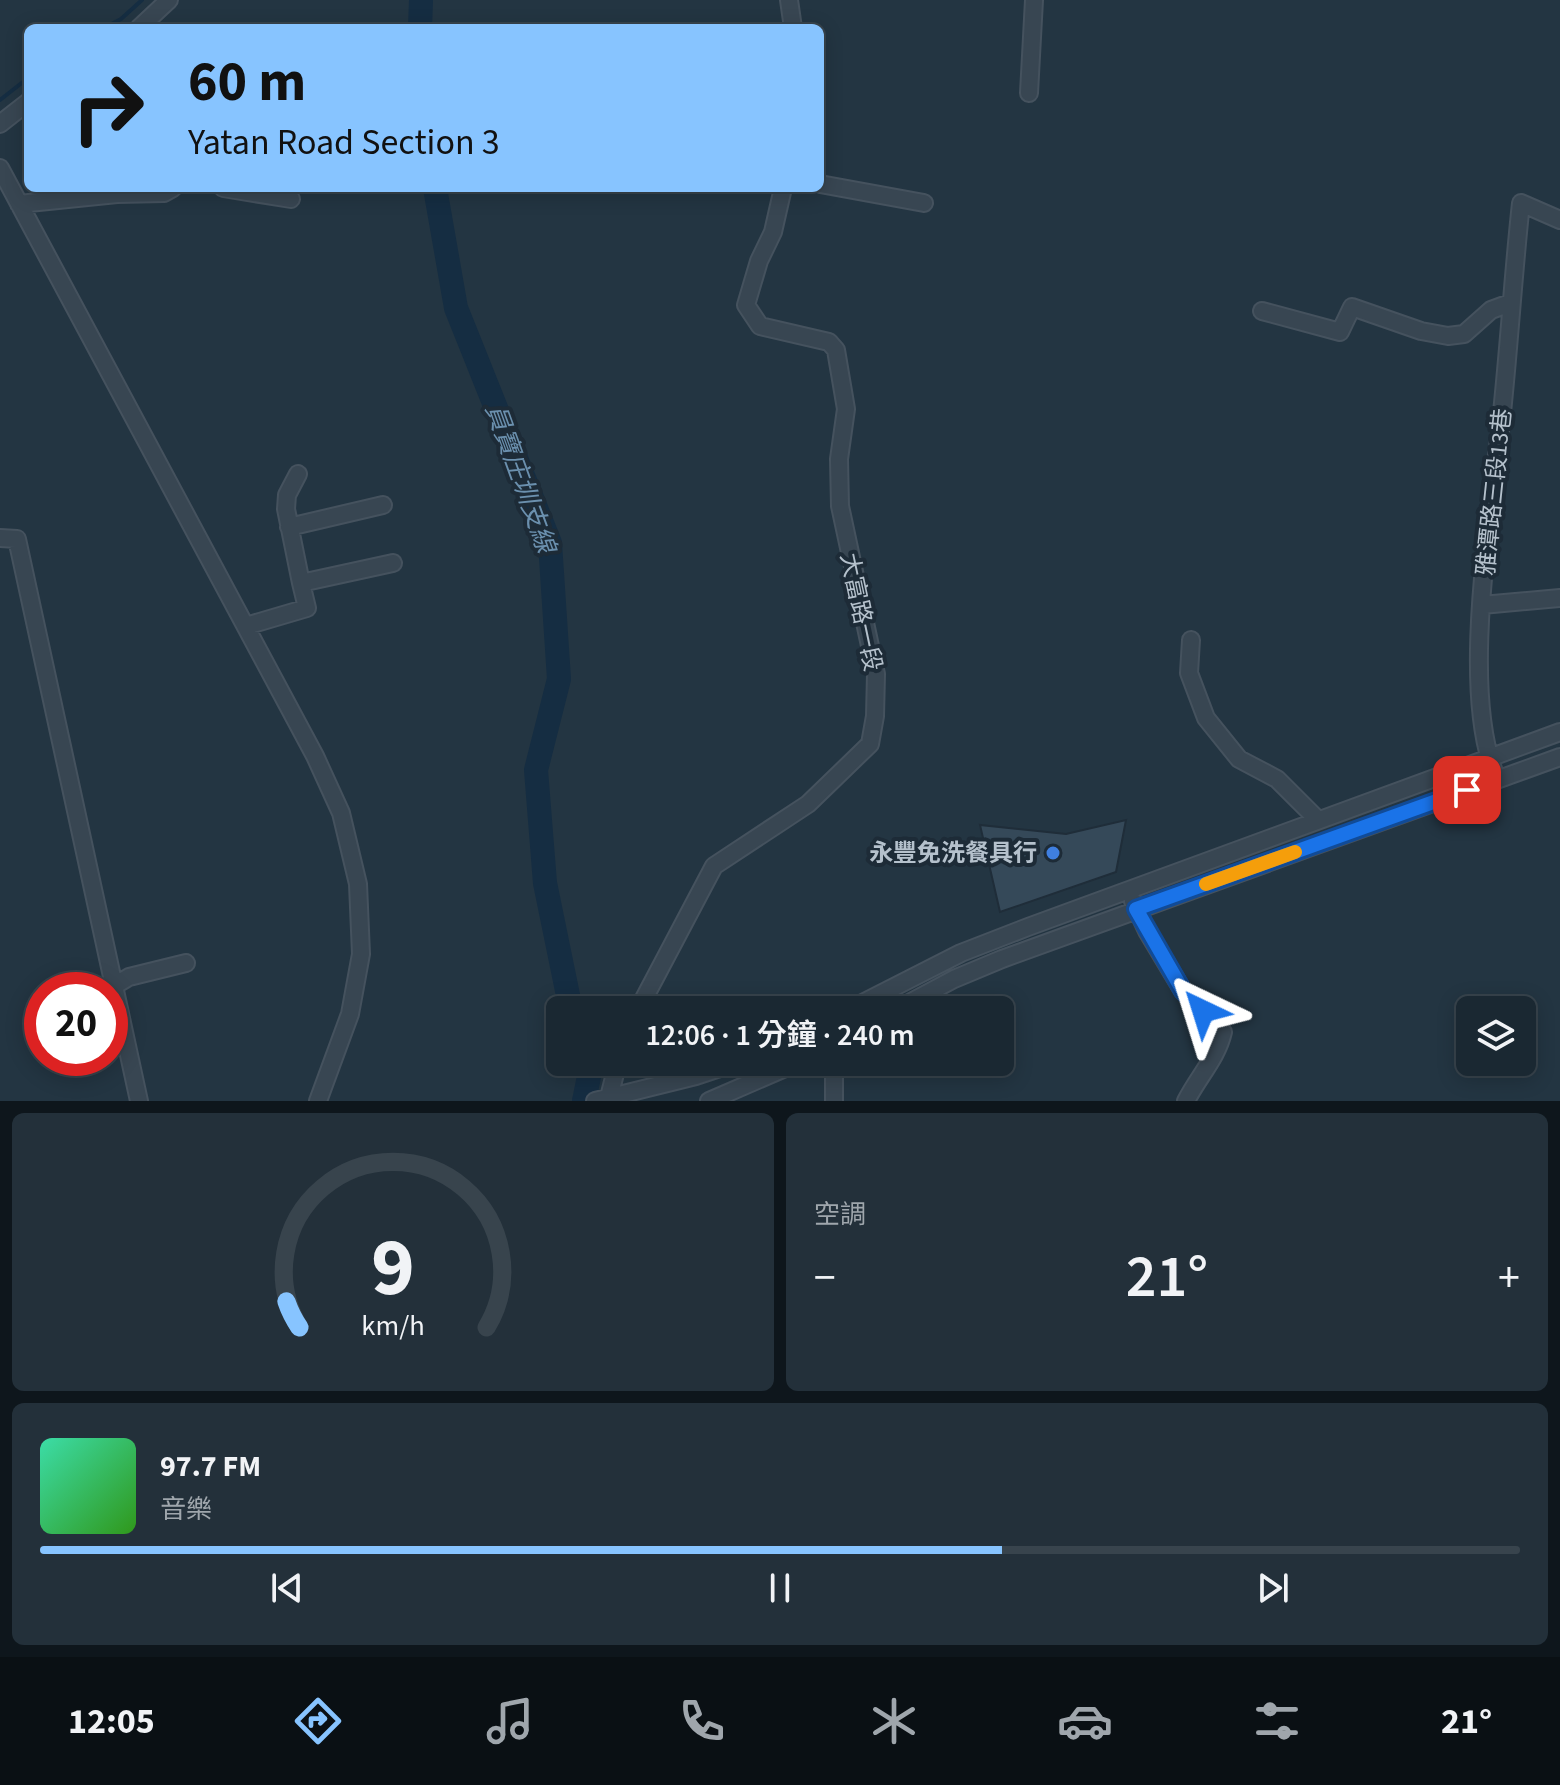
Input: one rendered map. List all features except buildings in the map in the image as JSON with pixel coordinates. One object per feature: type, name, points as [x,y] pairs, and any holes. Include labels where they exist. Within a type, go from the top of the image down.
[{"type":"street","points":[[144,0],[152,16]]},
{"type":"street","points":[[143,24],[169,0]]},
{"type":"street","points":[[789,0],[792,24]]},
{"type":"street","points":[[1029,93],[1034,0]]},
{"type":"street","points":[[0,124],[24,105]]},
{"type":"street","points":[[0,168],[315,756],[341,813],[358,884],[361,954],[350,1014],[318,1101]]},
{"type":"street","points":[[824,185],[924,203]]},
{"type":"street","points":[[19,204],[166,192]]},
{"type":"street","points":[[248,192],[291,199]]},
{"type":"street","name":"大富路一段","points":[[645,996],[714,866],[808,804],[870,744],[875,716],[874,655],[840,506],[839,459],[846,409],[836,350],[829,342],[760,326],[746,305],[759,261],[773,232],[782,192]]},
{"type":"street","name":"雅潭路三段13巷","points":[[1497,779],[1487,757],[1480,692],[1482,605],[1521,203],[1560,220]]},
{"type":"street","points":[[1262,311],[1340,332],[1352,307],[1421,331],[1448,336],[1464,334],[1491,310],[1510,303]]},
{"type":"street","points":[[246,626],[307,608],[286,509],[287,495],[298,474]]},
{"type":"street","points":[[289,527],[383,505]]},
{"type":"street","points":[[0,538],[17,539],[111,972]]},
{"type":"street","points":[[301,583],[393,563]]},
{"type":"street","points":[[1482,605],[1560,598]]},
{"type":"street","points":[[1191,640],[1189,673],[1206,718],[1239,759],[1277,779],[1318,820]]},
{"type":"street","points":[[877,996],[961,953],[1129,888],[1560,732]]},
{"type":"street","points":[[922,996],[1002,959],[1560,757]]},
{"type":"street","points":[[1129,888],[1136,909],[1183,991],[1223,1032],[1219,1049],[1186,1101]]},
{"type":"street","points":[[128,978],[186,963]]},
{"type":"street","points":[[128,1050],[139,1101]]},
{"type":"street","points":[[604,1100],[613,1076]]},
{"type":"street","points":[[604,1100],[696,1076],[706,1101],[766,1076]]},
{"type":"street","points":[[834,1076],[834,1101]]},
{"type":"waterway","points":[[112,24],[142,0]]},
{"type":"waterway","name":"員寶庄圳支線","points":[[420,24],[421,0]]},
{"type":"waterway","points":[[0,100],[24,81]]},
{"type":"waterway","name":"員寶庄圳支線","points":[[436,192],[456,308],[550,543],[559,679],[536,770],[545,883],[568,996]]},
{"type":"waterway","name":"員寶庄圳支線","points":[[584,1101],[589,1076]]},
{"type":"slow traffic","points":[[1206,884],[1295,852]]},
{"type":"place","name":"永豐免洗餐具行","points":[[1053,853]]},
{"type":"route","points":[[1203,1011],[1183,991],[1136,909],[1467,790]]}]
